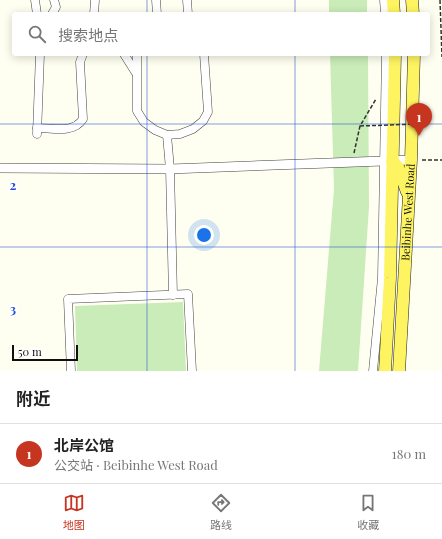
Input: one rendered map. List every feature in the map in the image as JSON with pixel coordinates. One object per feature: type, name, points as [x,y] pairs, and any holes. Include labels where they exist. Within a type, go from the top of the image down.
[{"type":"main road","points":[[393,0],[394,12]]},
{"type":"main road","points":[[412,0],[412,12]]},
{"type":"main road","name":"Beibinhe West Road","points":[[385,371],[390,278],[387,161],[395,82],[395,56]]},
{"type":"main road","name":"Beibinhe West Road","points":[[399,371],[415,78],[414,56]]},
{"type":"main road","points":[[387,161],[398,167],[405,184],[409,201]]},
{"type":"street","points":[[35,0],[37,12]]},
{"type":"street","points":[[53,12],[56,7],[54,0]]},
{"type":"street","points":[[94,12],[95,0]]},
{"type":"street","points":[[156,0],[157,12]]},
{"type":"street","points":[[187,0],[188,12]]},
{"type":"street","points":[[384,0],[384,12]]},
{"type":"street","points":[[40,56],[37,131],[73,129],[79,125],[83,119],[80,62],[82,56]]},
{"type":"street","points":[[125,56],[136,73]]},
{"type":"street","points":[[137,56],[137,111],[144,122],[155,130],[167,134],[180,134],[193,129],[203,120],[208,112],[204,56]]},
{"type":"street","points":[[374,371],[382,278],[387,161],[386,56]]},
{"type":"street","points":[[167,134],[170,168],[173,295]]},
{"type":"street","points":[[0,168],[170,168],[352,164],[411,160]]},
{"type":"street","points":[[70,371],[68,299],[188,294],[192,371]]},
{"type":"path","points":[[440,0],[442,57]]},
{"type":"path","points":[[352,164],[360,126],[386,82]]},
{"type":"path","points":[[360,126],[418,124]]},
{"type":"path","points":[[411,160],[442,160]]},
{"type":"green space","points":[[329,0],[367,0],[367,12],[329,12]]},
{"type":"green space","points":[[330,56],[368,56],[369,207],[358,371],[319,371],[334,189]]},
{"type":"green space","points":[[183,302],[186,371],[77,371],[75,306]]},
{"type":"place","name":"北岸公馆","points":[[419,136]]}]
